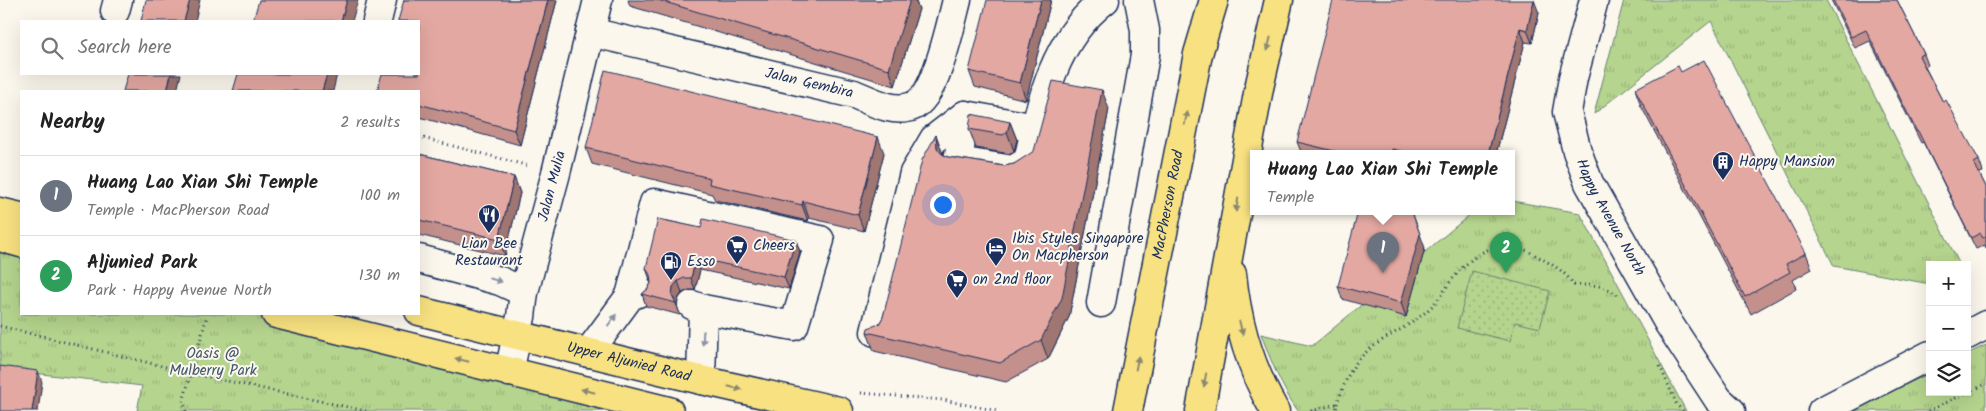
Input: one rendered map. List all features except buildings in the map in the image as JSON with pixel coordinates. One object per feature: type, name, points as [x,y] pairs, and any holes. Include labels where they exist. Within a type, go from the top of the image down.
[{"type":"main road","name":"MacPherson Road","points":[[1128,411],[1198,54],[1214,0]]},
{"type":"main road","points":[[1200,411],[1259,88],[1279,0]]},
{"type":"main road","points":[[0,212],[20,217]]},
{"type":"main road","points":[[0,237],[20,243]]},
{"type":"main road","points":[[1230,246],[1240,329],[1258,382],[1275,411]]},
{"type":"main road","name":"Upper Aljunied Road","points":[[420,311],[808,408],[839,411]]},
{"type":"main road","points":[[280,315],[669,411]]},
{"type":"street","points":[[377,20],[382,0]]},
{"type":"street","name":"Jalan Mulia","points":[[509,372],[524,292],[556,173],[598,0]]},
{"type":"street","name":"Jalan Gembira","points":[[590,32],[854,94],[888,107],[902,107],[913,106],[927,93],[935,76],[957,0]]},
{"type":"street","points":[[965,115],[958,161],[1013,170],[1028,161],[1047,84],[1060,53],[1079,25],[1105,0]]},
{"type":"street","points":[[1101,303],[1145,55],[1145,30],[1139,0]]},
{"type":"street","name":"Happy Avenue North","points":[[1594,0],[1566,112],[1576,151],[1589,183],[1669,324],[1718,399],[1731,411]]},
{"type":"street","points":[[875,332],[914,173],[934,139],[965,115],[1035,128]]},
{"type":"street","points":[[588,353],[635,294],[654,203],[820,240],[794,326],[697,307],[701,380]]},
{"type":"street","points":[[420,259],[500,281],[524,292]]},
{"type":"street","points":[[1971,333],[1986,325]]},
{"type":"street","points":[[1822,411],[1926,357]]},
{"type":"path","points":[[420,137],[532,167]]},
{"type":"path","points":[[1336,411],[1345,382],[1357,362],[1373,347],[1430,309],[1455,275],[1469,262],[1496,246],[1509,245],[1527,250],[1565,272],[1574,284],[1610,288],[1621,298]]},
{"type":"path","points":[[186,411],[183,402],[206,316]]},
{"type":"path","points":[[0,326],[190,373],[366,411]]},
{"type":"path","points":[[1658,363],[1677,405],[1683,411]]},
{"type":"path","points":[[1928,411],[1986,384]]},
{"type":"path","points":[[1311,411],[1337,404]]},
{"type":"green space","points":[[1624,0],[1826,0],[1958,261],[1926,261],[1926,283],[1834,266],[1711,21],[1594,114]]},
{"type":"green space","points":[[1515,202],[1580,213],[1686,411],[1298,411],[1281,383],[1261,334],[1312,346],[1469,215],[1515,215]]},
{"type":"green space","name":"Oasis @ Mulberry Park","points":[[0,250],[20,255],[20,315],[259,315],[641,411],[137,411],[142,386],[0,369]]},
{"type":"green space","points":[[1472,271],[1550,291],[1540,328],[1515,322],[1510,341],[1457,328]]},
{"type":"green space","points":[[1986,345],[1986,411],[1855,411],[1862,405],[1926,375],[1926,396],[1971,396],[1971,352]]},
{"type":"place","name":"Happy Mansion","points":[[1723,181]]},
{"type":"place","name":"Lian Bee Restaurant","points":[[489,234]]},
{"type":"place","name":"Cheers","points":[[737,265]]},
{"type":"place","name":"Ibis Styles Singapore On Macpherson","points":[[996,267]]},
{"type":"place","name":"Huang Lao Xian Shi Temple","points":[[1383,273]]},
{"type":"place","name":"Aljunied Park","points":[[1506,273]]},
{"type":"place","name":"Esso","points":[[671,281]]},
{"type":"place","name":"on 2nd floor","points":[[957,299]]}]
